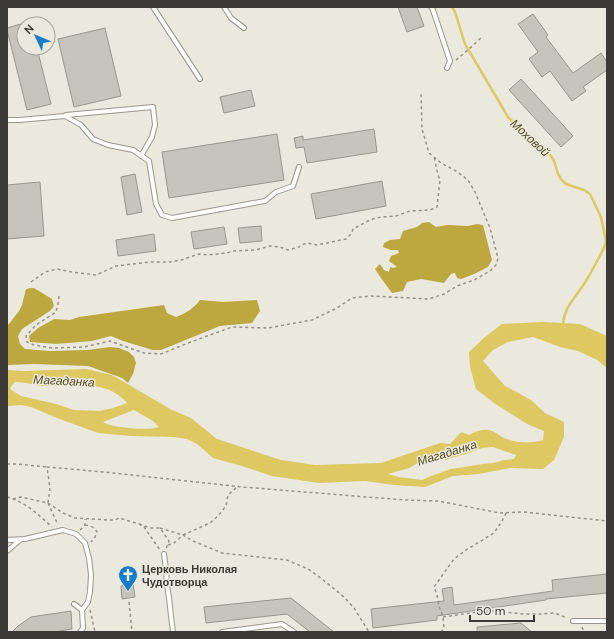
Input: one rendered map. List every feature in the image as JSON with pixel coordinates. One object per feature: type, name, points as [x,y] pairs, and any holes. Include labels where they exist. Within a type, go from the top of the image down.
[{"type":"lane","points":[[153,7],[200,79]]},
{"type":"lane","points":[[224,7],[231,18],[244,28]]},
{"type":"lane","points":[[431,7],[450,62],[447,68]]},
{"type":"lane","points":[[7,120],[66,116],[153,107],[155,125],[152,136],[141,156]]},
{"type":"lane","points":[[66,116],[81,125],[93,139],[108,145],[132,150],[149,161],[156,204],[162,215],[172,218],[265,201],[276,192],[293,186],[299,167]]},
{"type":"lane","points":[[7,540],[25,539],[63,530],[76,534],[85,543],[91,575],[90,592],[88,602],[82,610],[83,628],[80,632]]},
{"type":"lane","points":[[7,551],[21,539]]},
{"type":"lane","points":[[164,553],[166,585],[173,632]]},
{"type":"lane","points":[[74,604],[82,610]]},
{"type":"lane","points":[[573,622],[607,621]]},
{"type":"lane","points":[[222,632],[282,624],[294,632]]},
{"type":"path","points":[[447,68],[472,48],[482,37]]},
{"type":"path","points":[[59,296],[56,312],[36,325],[26,336],[27,342],[34,345],[58,348],[84,347],[110,342],[144,353],[161,354],[232,327],[268,328],[312,320],[337,308],[352,298],[371,296],[429,299],[444,294],[457,286],[474,280],[490,271],[496,265],[498,258],[490,228],[475,192],[468,180],[456,171],[441,163],[429,153],[422,129],[421,92]]},
{"type":"path","points":[[30,282],[45,272],[57,269],[96,275],[116,266],[150,262],[170,262],[194,255],[255,250],[268,247],[280,247],[288,250],[306,243],[317,245],[346,239],[351,234],[353,229],[368,221],[381,217],[430,210],[437,207],[440,180],[434,157]]},
{"type":"path","points":[[7,464],[104,472],[238,487],[438,502],[500,513],[524,512],[607,521]]},
{"type":"path","points":[[47,467],[50,488],[48,503],[54,518],[63,530]]},
{"type":"path","points":[[168,545],[174,543],[183,535],[210,523],[226,506],[228,496],[238,487]]},
{"type":"path","points":[[7,497],[21,497],[48,503],[63,513],[75,518],[115,520],[119,518],[150,528],[160,528],[183,535],[197,543],[222,553],[287,560],[308,569],[322,578],[344,597],[354,608],[369,632]]},
{"type":"path","points":[[13,498],[34,512],[55,530]]},
{"type":"path","points":[[441,632],[444,628],[443,617],[434,587],[454,559],[494,533],[506,513]]},
{"type":"path","points":[[76,534],[85,525],[85,519]]},
{"type":"path","points":[[139,524],[164,553],[169,541],[160,528]]},
{"type":"path","points":[[85,525],[91,526],[97,532],[91,542],[85,543]]},
{"type":"path","points":[[88,602],[94,632]]},
{"type":"path","points":[[129,602],[132,632]]},
{"type":"path","points":[[443,617],[493,611],[524,614],[555,613],[573,622]]},
{"type":"shaded area","points":[[429,222],[436,227],[447,225],[483,225],[492,260],[488,267],[461,279],[457,278],[455,273],[451,274],[444,283],[421,279],[407,282],[403,291],[392,293],[375,269],[380,264],[384,270],[389,272],[390,267],[397,267],[389,261],[391,256],[399,253],[398,250],[391,250],[383,247],[384,243],[390,240],[400,239],[403,231],[417,227],[422,223]]},
{"type":"shaded area","points":[[34,288],[52,299],[54,306],[50,311],[22,329],[18,336],[20,344],[25,349],[50,351],[87,350],[110,347],[119,348],[129,352],[134,357],[136,363],[133,374],[128,383],[122,378],[88,366],[34,364],[7,365],[7,325],[19,311],[26,289]]},
{"type":"shaded area","points":[[200,300],[223,302],[257,300],[260,311],[252,323],[220,326],[161,350],[153,350],[111,336],[92,341],[56,344],[30,342],[29,336],[38,328],[54,319],[70,320],[79,317],[164,305],[167,313],[176,317],[195,306]]},
{"type":"water","name":"Магаданка","points":[[543,322],[580,324],[607,336],[607,368],[597,360],[578,351],[560,347],[533,337],[508,342],[493,350],[483,361],[505,386],[531,400],[545,413],[564,422],[564,437],[554,460],[543,469],[510,468],[479,474],[453,476],[425,487],[365,481],[319,483],[272,476],[213,458],[197,444],[187,439],[98,433],[31,407],[21,405],[7,406],[7,370],[24,371],[86,369],[112,375],[172,410],[191,418],[217,439],[281,460],[315,465],[381,463],[440,443],[450,444],[461,432],[469,435],[483,430],[497,433],[502,437],[517,442],[533,442],[543,440],[544,431],[527,424],[494,403],[476,389],[470,367],[469,352],[502,324]],"holes":[[[15,382],[43,386],[77,385],[99,387],[119,395],[127,403],[100,411],[74,410],[56,404],[21,396],[10,389]],[[134,410],[153,421],[159,427],[147,429],[131,428],[114,426],[103,422]],[[493,447],[516,455],[514,459],[451,469],[422,480],[388,474],[432,459],[444,460],[482,448]]]},
{"type":"building","points":[[398,7],[417,7],[424,26],[407,32]]},
{"type":"building","points":[[533,14],[548,35],[546,37],[573,73],[601,53],[607,62],[607,70],[583,87],[586,91],[572,101],[550,71],[542,77],[529,59],[538,52],[518,24]]},
{"type":"building","points":[[16,25],[16,56],[39,56],[51,104],[27,110],[7,28]]},
{"type":"building","points":[[105,28],[121,96],[74,107],[58,39]]},
{"type":"building","points":[[521,79],[573,136],[561,147],[509,90]]},
{"type":"building","points":[[251,90],[255,106],[224,113],[220,97]]},
{"type":"building","points":[[374,129],[377,152],[307,163],[304,147],[296,148],[294,138],[303,136],[303,140]]},
{"type":"building","points":[[277,134],[284,180],[169,198],[162,152]]},
{"type":"building","points":[[135,174],[142,212],[127,215],[121,177]]},
{"type":"building","points":[[382,181],[386,206],[316,219],[311,194]]},
{"type":"building","points":[[40,182],[44,236],[7,239],[7,185]]},
{"type":"building","points":[[261,226],[262,241],[240,243],[238,228]]},
{"type":"building","points":[[224,227],[227,244],[194,249],[191,232]]},
{"type":"building","points":[[154,234],[156,251],[118,256],[116,240]]},
{"type":"building","points":[[607,574],[607,593],[546,599],[437,616],[437,620],[373,628],[371,609],[444,601],[442,589],[452,587],[454,605],[553,591],[552,580]]},
{"type":"building","name":"Церковь Николая Чудотворца","points":[[133,584],[135,597],[122,599],[121,586]]},
{"type":"building","points":[[291,598],[334,632],[310,632],[287,614],[206,623],[204,607]]},
{"type":"building","points":[[71,611],[72,629],[53,632],[12,632],[31,617]]},
{"type":"building","points":[[521,623],[532,632],[477,632],[477,627]]},
{"type":"waterway","name":"Моховой","points":[[452,7],[465,44],[508,117],[535,144],[551,156],[558,174],[566,184],[584,190],[590,194],[601,217],[606,242],[604,248],[586,281],[568,307],[565,313],[563,326]]},
{"type":"place","name":"Церковь Николая Чудотворца","points":[[128,592]]}]
